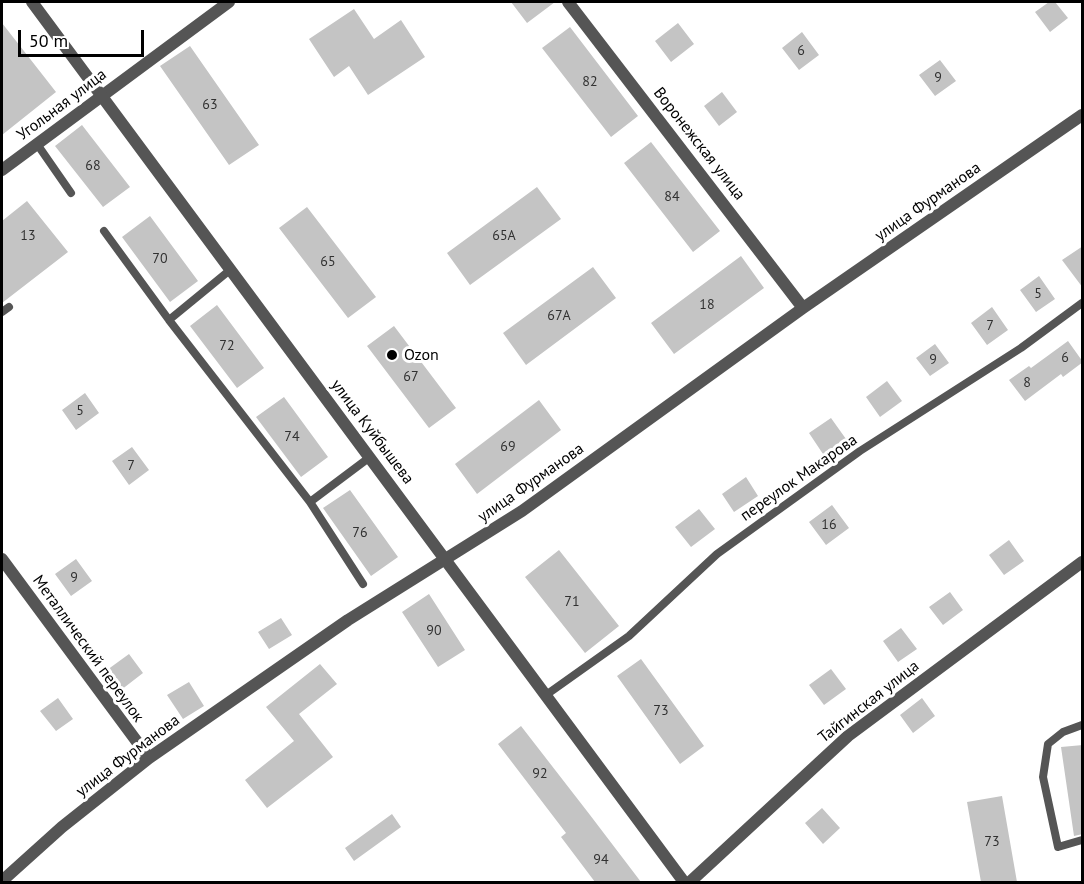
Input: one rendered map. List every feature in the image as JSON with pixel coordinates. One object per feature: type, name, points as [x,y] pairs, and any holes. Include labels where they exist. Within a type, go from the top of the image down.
[{"type":"street","name":"улица Куйбышева","points":[[32,2],[448,560],[684,882]]},
{"type":"street","name":"Угольная улица","points":[[2,170],[229,2]]},
{"type":"street","name":"Воронежская улица","points":[[568,2],[803,308]]},
{"type":"street","name":"улица Фурманова","points":[[2,881],[62,827],[148,758],[348,620],[448,560],[558,486],[803,308],[1083,115]]},
{"type":"street","name":"Металлический переулок","points":[[2,559],[148,758]]},
{"type":"street","name":"Тайгинская улица","points":[[690,882],[848,736],[1083,562]]},
{"type":"lane","points":[[37,144],[71,193]]},
{"type":"lane","points":[[104,231],[169,320],[310,502],[363,584]]},
{"type":"lane","points":[[169,320],[230,270]]},
{"type":"lane","name":"переулок Макарова","points":[[546,695],[629,636],[717,554],[860,451],[1021,348],[1083,303]]},
{"type":"lane","points":[[310,502],[370,457]]},
{"type":"lane","points":[[1083,725],[1063,732],[1048,744],[1043,777],[1058,847],[1083,840]]},
{"type":"building","points":[[511,2],[555,2],[527,23]]},
{"type":"building","points":[[1049,2],[1055,2],[1068,18],[1050,32],[1035,12]]},
{"type":"building","points":[[354,9],[374,39],[401,20],[425,57],[368,95],[349,66],[334,77],[309,39]]},
{"type":"building","points":[[2,23],[56,92],[2,135]]},
{"type":"building","points":[[678,23],[694,44],[671,62],[655,41]]},
{"type":"building","points":[[570,27],[638,116],[611,137],[542,48]]},
{"type":"building","points":[[802,32],[819,55],[799,70],[782,48]]},
{"type":"building","points":[[190,46],[259,145],[229,165],[160,66]]},
{"type":"building","points":[[940,60],[956,81],[935,96],[919,75]]},
{"type":"building","points":[[722,92],[737,112],[719,126],[704,106]]},
{"type":"building","points":[[82,125],[130,187],[103,207],[55,146]]},
{"type":"building","points":[[651,142],[720,231],[693,252],[624,163]]},
{"type":"building","points":[[537,187],[561,219],[470,285],[447,253]]},
{"type":"building","points":[[27,201],[68,252],[2,303],[2,221]]},
{"type":"building","points":[[307,207],[376,297],[348,318],[279,228]]},
{"type":"building","points":[[150,216],[198,281],[170,302],[122,237]]},
{"type":"building","points":[[1083,246],[1083,288],[1062,260]]},
{"type":"building","points":[[741,256],[764,288],[674,354],[651,323]]},
{"type":"building","points":[[593,267],[616,298],[526,365],[503,333]]},
{"type":"building","points":[[1039,276],[1055,299],[1036,312],[1020,290]]},
{"type":"building","points":[[217,305],[264,368],[237,388],[190,326]]},
{"type":"building","points":[[992,307],[1008,330],[987,345],[971,323]]},
{"type":"building","points":[[394,326],[456,408],[429,428],[367,346]]},
{"type":"building","points":[[1068,341],[1083,362],[1063,377],[1061,374],[1025,401],[1009,380],[1029,366],[1031,368]]},
{"type":"building","points":[[935,344],[949,363],[930,376],[916,358]]},
{"type":"building","points":[[887,381],[902,401],[880,417],[866,397]]},
{"type":"building","points":[[85,393],[99,413],[76,430],[62,410]]},
{"type":"building","points":[[284,397],[328,457],[301,477],[256,417]]},
{"type":"building","points":[[539,400],[561,430],[477,494],[455,464]]},
{"type":"building","points":[[831,418],[846,439],[823,454],[809,433]]},
{"type":"building","points":[[132,447],[149,470],[129,485],[112,461]]},
{"type":"building","points":[[746,477],[758,496],[734,512],[722,494]]},
{"type":"building","points":[[350,490],[398,557],[371,576],[323,508]]},
{"type":"building","points":[[832,505],[849,528],[826,545],[809,522]]},
{"type":"building","points":[[699,509],[715,529],[691,547],[675,527]]},
{"type":"building","points":[[1009,540],[1024,561],[1004,575],[989,555]]},
{"type":"building","points":[[559,550],[619,626],[585,653],[525,577]]},
{"type":"building","points":[[76,559],[92,581],[71,596],[55,574]]},
{"type":"building","points":[[950,592],[963,610],[943,625],[929,607]]},
{"type":"building","points":[[429,594],[465,650],[438,667],[402,612]]},
{"type":"building","points":[[281,618],[292,635],[269,649],[258,632]]},
{"type":"building","points":[[901,628],[917,649],[898,662],[883,641]]},
{"type":"building","points":[[129,654],[143,673],[121,690],[107,670]]},
{"type":"building","points":[[641,659],[704,746],[680,764],[617,676]]},
{"type":"building","points":[[320,664],[337,684],[299,714],[333,757],[267,808],[245,780],[294,741],[266,707]]},
{"type":"building","points":[[831,669],[846,689],[824,705],[809,685]]},
{"type":"building","points":[[189,682],[204,706],[183,719],[167,695]]},
{"type":"building","points":[[58,698],[73,719],[56,731],[40,711]]},
{"type":"building","points":[[922,698],[935,716],[913,733],[900,715]]},
{"type":"building","points":[[521,726],[641,882],[595,882],[561,837],[566,833],[498,744]]},
{"type":"building","points":[[1083,745],[1083,834],[1074,836],[1061,747]]},
{"type":"building","points":[[1002,796],[1017,882],[981,882],[967,802]]},
{"type":"building","points":[[822,808],[840,828],[823,844],[805,823]]},
{"type":"building","points":[[392,814],[401,827],[354,861],[345,848]]},
{"type":"place","name":"Ozon","points":[[392,355]]}]
